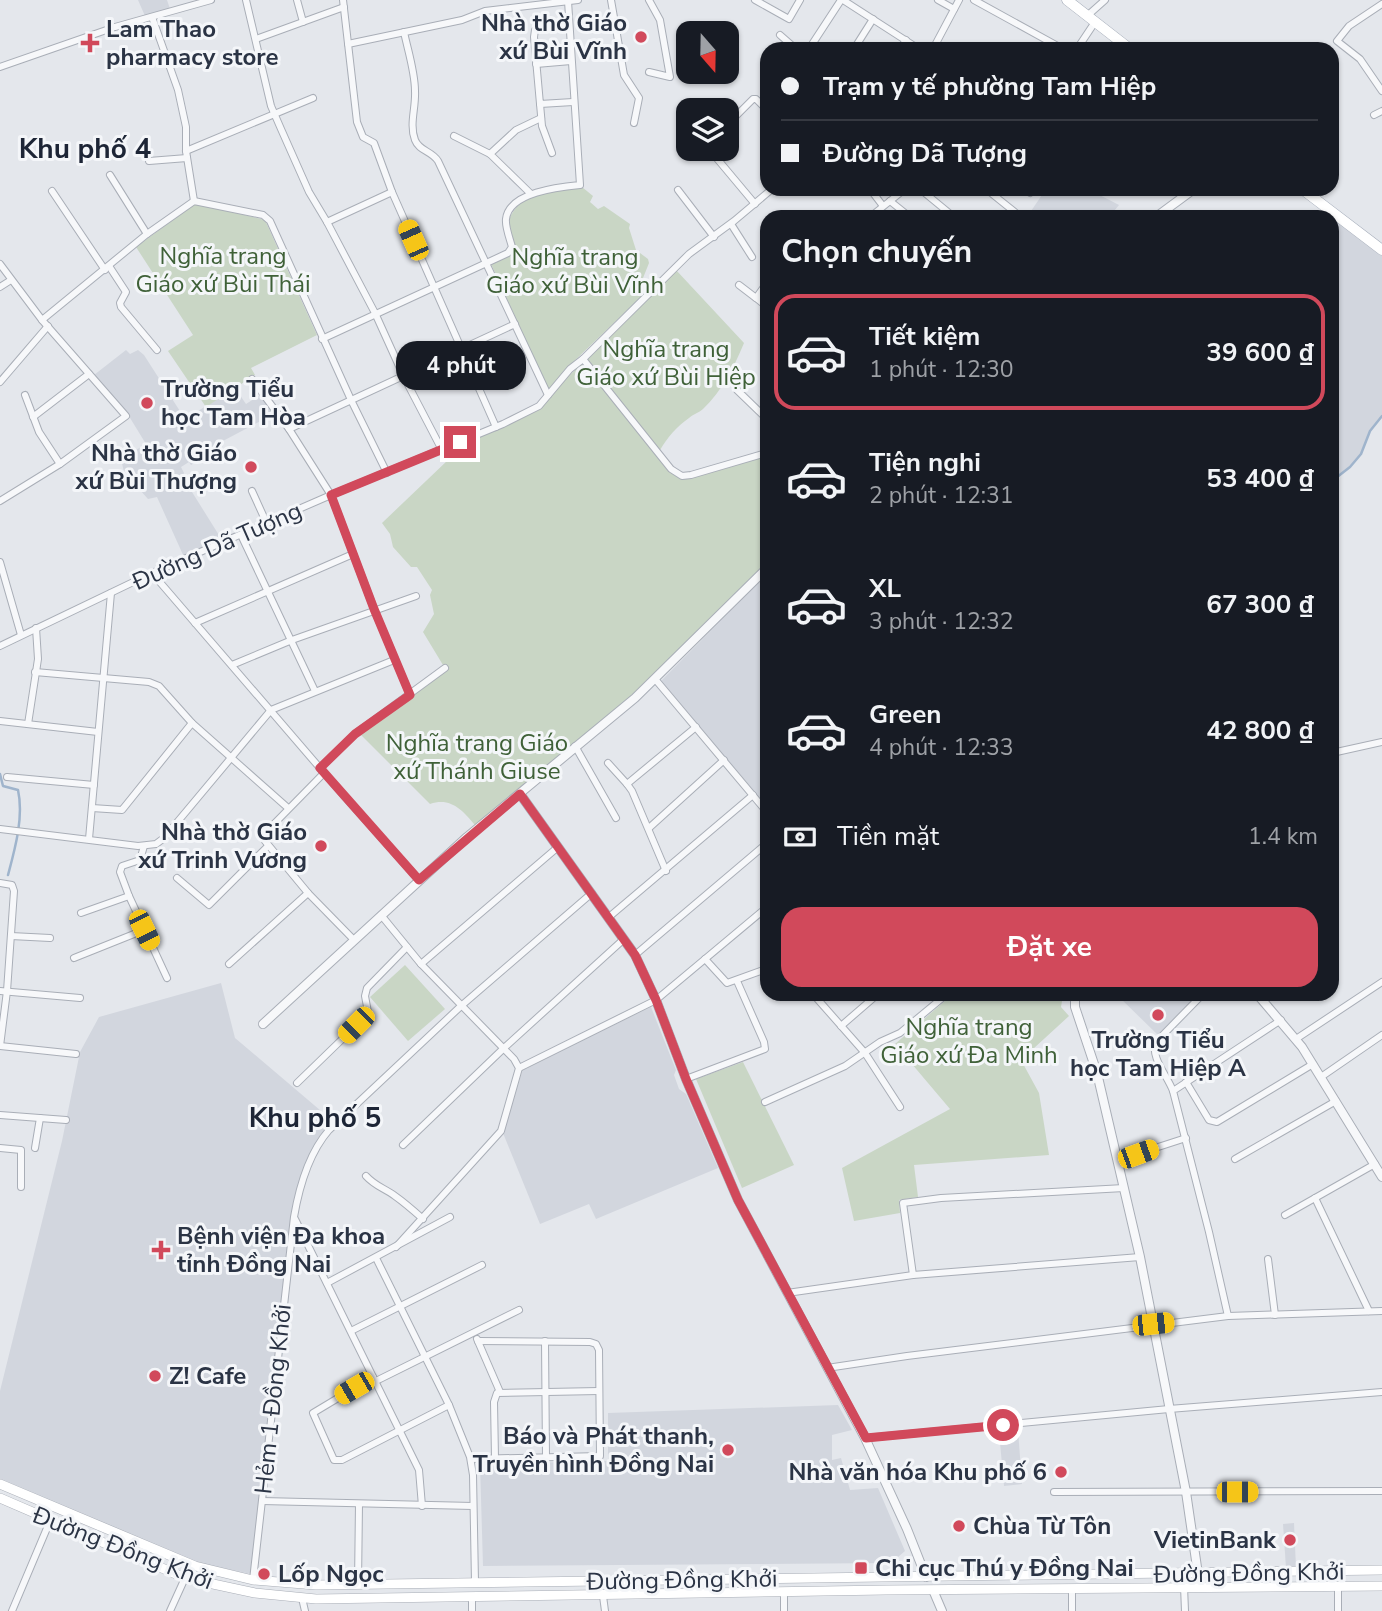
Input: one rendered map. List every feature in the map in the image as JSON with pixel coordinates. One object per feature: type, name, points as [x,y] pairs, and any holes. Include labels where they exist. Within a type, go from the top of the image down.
[{"type":"main road","points":[[1067,0],[1121,42]]},
{"type":"main road","points":[[1311,196],[1330,210]]},
{"type":"main road","points":[[1339,217],[1382,250]]},
{"type":"main road","name":"Đường Đồng Khởi","points":[[0,1484],[176,1560],[253,1580],[301,1584],[1382,1570]]},
{"type":"main road","name":"Đường Đồng Khởi","points":[[0,1498],[186,1578],[255,1593],[302,1598],[472,1598],[1184,1586],[1382,1586]]},
{"type":"main road","points":[[1198,1574],[1200,1586]]},
{"type":"main road","points":[[926,1577],[933,1590]]},
{"type":"main road","points":[[533,1582],[534,1597]]},
{"type":"main road","points":[[301,1584],[302,1598]]},
{"type":"street","points":[[0,67],[115,27],[211,0]]},
{"type":"street","points":[[246,0],[274,115],[309,192],[375,313],[442,450]]},
{"type":"street","points":[[297,0],[303,22]]},
{"type":"street","points":[[348,44],[462,20],[485,11],[578,0]]},
{"type":"street","points":[[611,0],[624,75],[639,98],[634,123]]},
{"type":"street","points":[[649,0],[660,20],[670,77],[649,72]]},
{"type":"street","points":[[755,0],[789,19],[800,0]]},
{"type":"street","points":[[814,42],[842,0],[909,42]]},
{"type":"street","points":[[938,0],[954,9]]},
{"type":"street","points":[[937,42],[959,0]]},
{"type":"street","points":[[974,0],[1050,42]]},
{"type":"street","points":[[1080,42],[1091,19],[1105,0]]},
{"type":"street","points":[[322,338],[511,250],[507,216],[531,194],[551,188],[580,185],[568,1]]},
{"type":"street","points":[[256,39],[344,3],[357,122],[363,137],[374,143],[392,192],[496,426]]},
{"type":"street","points":[[1382,4],[1349,26],[1338,41],[1360,59],[1382,91]]},
{"type":"street","points":[[152,17],[178,90],[186,127],[186,155],[194,201]]},
{"type":"street","points":[[858,42],[873,19]]},
{"type":"street","points":[[552,153],[541,118],[535,30],[569,28]]},
{"type":"street","points":[[404,32],[414,81],[412,125],[415,142],[422,149],[434,154],[548,395]]},
{"type":"street","points":[[780,36],[787,42]]},
{"type":"street","points":[[536,64],[571,61]]},
{"type":"street","points":[[149,162],[186,155],[313,98]]},
{"type":"street","points":[[739,112],[752,99],[760,103]]},
{"type":"street","points":[[540,104],[573,102]]},
{"type":"street","points":[[1374,115],[1382,111]]},
{"type":"street","points":[[490,154],[510,134],[541,118]]},
{"type":"street","points":[[454,136],[490,154],[531,194]]},
{"type":"street","points":[[719,161],[755,204]]},
{"type":"street","points":[[110,175],[147,234]]},
{"type":"street","points":[[678,190],[714,237]]},
{"type":"street","points":[[52,191],[126,294],[120,303],[121,307],[157,350]]},
{"type":"street","points":[[327,222],[392,192]]},
{"type":"street","name":"Đường Dã Tượng","points":[[0,646],[152,573],[442,450],[539,405],[570,369],[681,261],[764,196]]},
{"type":"street","points":[[875,196],[883,206]]},
{"type":"street","points":[[878,210],[896,196]]},
{"type":"street","points":[[928,196],[946,210]]},
{"type":"street","points":[[995,196],[1012,210]]},
{"type":"street","points":[[1166,210],[1184,196]]},
{"type":"street","points":[[42,320],[147,234],[194,201],[267,218],[387,473]]},
{"type":"street","points":[[890,201],[901,210]]},
{"type":"street","points":[[731,224],[752,257]]},
{"type":"street","points":[[0,264],[42,320],[126,416],[60,464],[0,501]]},
{"type":"street","points":[[0,287],[11,281]]},
{"type":"street","points":[[739,285],[760,301]]},
{"type":"street","points":[[756,298],[760,292]]},
{"type":"street","points":[[289,429],[515,324]]},
{"type":"street","points":[[0,382],[48,326]]},
{"type":"street","points":[[583,359],[671,469],[678,474],[691,475],[760,455]]},
{"type":"street","points":[[33,417],[89,374]]},
{"type":"street","points":[[252,379],[289,429],[331,495],[410,695]]},
{"type":"street","points":[[737,390],[760,412]]},
{"type":"street","points":[[24,395],[39,432],[60,464]]},
{"type":"street","points":[[252,491],[267,524]]},
{"type":"street","points":[[241,535],[315,691]]},
{"type":"street","points":[[195,623],[353,554]]},
{"type":"street","points":[[0,562],[21,635]]},
{"type":"street","points":[[152,573],[419,880]]},
{"type":"street","points":[[263,1024],[419,880],[656,679],[760,575]]},
{"type":"street","points":[[89,839],[111,593]]},
{"type":"street","points":[[232,665],[374,609],[416,596]]},
{"type":"street","points":[[28,724],[38,648],[36,628]]},
{"type":"street","points":[[0,829],[144,846],[156,844],[232,759],[271,710],[394,660]]},
{"type":"street","points":[[354,940],[308,893],[268,846],[265,836],[355,734],[445,668]]},
{"type":"street","points":[[36,671],[154,684],[164,691],[191,723],[288,808]]},
{"type":"street","points":[[656,679],[760,804]]},
{"type":"street","points":[[0,722],[98,732]]},
{"type":"street","points":[[92,808],[122,810],[191,723]]},
{"type":"street","points":[[627,784],[696,727]]},
{"type":"street","points":[[1339,751],[1382,742]]},
{"type":"street","points":[[575,746],[616,818]]},
{"type":"street","points":[[649,828],[724,760]]},
{"type":"street","points":[[608,763],[632,791],[666,871]]},
{"type":"street","points":[[8,777],[94,785]]},
{"type":"street","points":[[520,794],[635,955],[738,1200],[866,1438],[926,1577]]},
{"type":"street","points":[[609,917],[753,795]]},
{"type":"street","points":[[144,846],[140,860],[120,869],[129,896],[167,978]]},
{"type":"street","points":[[177,878],[209,905],[268,846]]},
{"type":"street","points":[[421,964],[558,847]]},
{"type":"street","points":[[635,955],[760,849]]},
{"type":"street","points":[[0,883],[13,887],[0,1046],[76,1054]]},
{"type":"street","points":[[229,964],[308,893]]},
{"type":"street","name":"Hẻm 1 Đồng Khởi","points":[[253,1580],[294,1217],[299,1189],[324,1136],[461,1006],[592,893]]},
{"type":"street","points":[[81,913],[129,896]]},
{"type":"street","points":[[519,1068],[656,1000],[760,913]]},
{"type":"street","points":[[381,915],[421,964],[504,1048],[519,1068],[501,1131],[396,1247]]},
{"type":"street","points":[[75,958],[144,930]]},
{"type":"street","points":[[11,936],[50,938]]},
{"type":"street","points":[[403,1146],[504,1048],[624,939]]},
{"type":"street","points":[[297,1083],[364,1018],[368,1012],[365,996],[367,988],[407,947]]},
{"type":"street","points":[[705,959],[727,983],[760,971]]},
{"type":"street","points":[[686,1079],[765,1049],[737,981]]},
{"type":"street","points":[[1296,1039],[1382,982]]},
{"type":"street","points":[[4,991],[80,998]]},
{"type":"street","points":[[819,1001],[865,1053],[900,1107]]},
{"type":"street","points":[[841,1026],[870,1001]]},
{"type":"street","points":[[765,1102],[822,1077],[865,1053],[906,1028],[939,1001]]},
{"type":"street","points":[[1075,1001],[1097,1073],[1140,1257],[1198,1574]]},
{"type":"street","points":[[1196,1001],[1153,1049],[1173,1091],[1228,1316]]},
{"type":"street","points":[[1263,1001],[1281,1020],[1313,1064],[1382,1177]]},
{"type":"street","points":[[1173,1091],[1281,1020]]},
{"type":"street","points":[[1321,1077],[1382,1035]]},
{"type":"street","points":[[1186,1082],[1209,1120],[1217,1122],[1313,1064]]},
{"type":"street","points":[[1236,1159],[1336,1101]]},
{"type":"street","points":[[0,1115],[66,1120]]},
{"type":"street","points":[[35,1148],[40,1118]]},
{"type":"street","points":[[1118,1160],[1186,1138]]},
{"type":"street","points":[[0,1148],[21,1150],[21,1187]]},
{"type":"street","points":[[1285,1215],[1375,1164]]},
{"type":"street","points":[[366,1177],[375,1186],[399,1198],[423,1219]]},
{"type":"street","points":[[914,1275],[903,1203],[941,1198],[1125,1188]]},
{"type":"street","points":[[1315,1198],[1369,1311]]},
{"type":"street","points":[[294,1217],[421,1477],[422,1506]]},
{"type":"street","points":[[327,1283],[450,1217]]},
{"type":"street","points":[[787,1293],[914,1275],[1140,1257]]},
{"type":"street","points":[[376,1258],[449,1405],[471,1459],[475,1582]]},
{"type":"street","points":[[1268,1259],[1275,1315]]},
{"type":"street","points":[[351,1331],[482,1265]]},
{"type":"street","points":[[449,1405],[342,1460],[334,1460],[331,1457],[313,1413],[375,1379],[519,1310]]},
{"type":"street","points":[[827,1368],[1228,1316],[1382,1311]]},
{"type":"street","points":[[473,1331],[500,1392]]},
{"type":"street","points":[[471,1459],[600,1456],[599,1350],[596,1344],[478,1341]]},
{"type":"street","points":[[545,1341],[546,1457]]},
{"type":"street","points":[[495,1458],[496,1394],[599,1391]]},
{"type":"street","points":[[866,1438],[1382,1392]]},
{"type":"street","points":[[1054,1492],[1382,1491]]},
{"type":"street","points":[[262,1501],[473,1506]]},
{"type":"street","points":[[358,1584],[359,1504]]},
{"type":"street","points":[[12,1611],[50,1521]]},
{"type":"street","points":[[170,1611],[186,1578]]},
{"type":"street","points":[[1184,1586],[1185,1611]]},
{"type":"street","points":[[1338,1586],[1338,1611]]},
{"type":"street","points":[[1072,1588],[1072,1611]]},
{"type":"street","points":[[933,1590],[942,1611]]},
{"type":"street","points":[[784,1591],[784,1611]]},
{"type":"street","points":[[603,1596],[606,1611]]},
{"type":"street","points":[[302,1598],[305,1611]]},
{"type":"street","points":[[472,1598],[472,1611]]},
{"type":"shaded area","points":[[138,0],[167,0],[170,9],[145,16]]},
{"type":"shaded area","points":[[1041,196],[1102,196],[1119,205],[1115,210],[1032,210]]},
{"type":"shaded area","points":[[1339,223],[1382,256],[1382,416],[1370,431],[1361,454],[1339,476]]},
{"type":"shaded area","points":[[126,350],[130,354],[138,350],[144,355],[185,419],[235,388],[246,404],[260,395],[274,414],[221,442],[223,446],[191,465],[189,462],[181,467],[184,473],[182,476],[222,540],[184,557],[157,497],[148,499],[124,472],[121,459],[146,444],[127,413],[94,375]]},
{"type":"shaded area","points":[[760,581],[760,798],[661,681]]},
{"type":"shaded area","name":"Bệnh viện Đa khoa tỉnh Đồng Nai","points":[[221,983],[235,1038],[334,1122],[315,1144],[293,1203],[251,1574],[194,1562],[0,1479],[0,1391],[62,1141],[80,1052],[99,1017]]},
{"type":"shaded area","name":"Trường Tiểu học Tam Hiệp A","points":[[1123,1001],[1192,1001],[1159,1036]]},
{"type":"shaded area","points":[[651,1007],[676,1070],[674,1075],[679,1089],[686,1094],[718,1168],[596,1219],[589,1204],[540,1224],[503,1133],[523,1069]]},
{"type":"shaded area","name":"Báo và Phát thanh, Truyền hình Đồng Nai","points":[[838,1405],[852,1430],[832,1435],[832,1460],[841,1458],[850,1490],[878,1488],[905,1551],[891,1563],[483,1566],[480,1464],[608,1461],[608,1413]]},
{"type":"shaded area","points":[[1018,1430],[1022,1484],[1004,1486],[999,1432]]},
{"type":"shaded area","name":"VietinBank","points":[[1294,1523],[1296,1568],[1286,1568],[1283,1524]]},
{"type":"green space","name":"Nghĩa trang Giáo xứ Bùi Vĩnh","points":[[582,187],[593,196],[590,202],[598,209],[604,206],[630,224],[636,250],[648,259],[649,263],[639,288],[643,295],[567,368],[548,390],[491,264],[514,251],[509,220],[521,203],[539,194]]},
{"type":"green space","name":"Nghĩa trang Giáo xứ Bùi Thái","points":[[196,203],[265,220],[317,335],[251,368],[255,375],[206,407],[168,351],[193,335],[136,247]]},
{"type":"green space","name":"Nghĩa trang Giáo xứ Bùi Hiệp","points":[[676,270],[744,343],[722,387],[701,410],[676,429],[660,450],[587,359]]},
{"type":"green space","name":"Nghĩa trang Giáo xứ Thánh Giuse","points":[[583,363],[669,471],[677,477],[692,478],[760,458],[760,569],[632,695],[475,825],[456,806],[444,802],[430,804],[360,734],[446,670],[423,632],[434,614],[430,595],[432,590],[417,567],[411,567],[393,547],[390,534],[382,523],[448,460],[445,452],[541,408],[564,380]]},
{"type":"green space","points":[[405,965],[445,1009],[408,1041],[370,997]]},
{"type":"green space","name":"Nghĩa trang Giáo xứ Đa Minh","points":[[945,1001],[1062,1001],[1061,1007],[1069,1016],[1021,1060],[1039,1093],[1049,1155],[914,1165],[918,1197],[899,1200],[900,1213],[854,1221],[842,1168],[950,1109],[895,1044]]},
{"type":"green space","points":[[743,1062],[794,1165],[742,1188],[696,1079]]},
{"type":"waterway","points":[[1339,476],[1361,454],[1370,431],[1382,416]]},
{"type":"waterway","points":[[0,774],[3,786],[18,790],[20,800],[18,833],[8,875]]},
{"type":"place","name":"Nhà thờ Giáo xứ Bùi Vĩnh","points":[[641,37]]},
{"type":"place","name":"Lam Thao pharmacy store","points":[[90,43]]},
{"type":"place","name":"Trường Tiểu học Tam Hòa","points":[[147,403]]},
{"type":"place","name":"Nhà thờ Giáo xứ Bùi Thượng","points":[[251,467]]},
{"type":"place","name":"Nhà thờ Giáo xứ Trinh Vương","points":[[321,846]]},
{"type":"place","name":"Trường Tiểu học Tam Hiệp A","points":[[1158,1015]]},
{"type":"place","name":"Bệnh viện Đa khoa tỉnh Đồng Nai","points":[[161,1250]]},
{"type":"place","name":"Z! Cafe","points":[[155,1376]]},
{"type":"place","name":"Báo và Phát thanh, Truyền hình Đồng Nai","points":[[728,1450]]},
{"type":"place","name":"Nhà văn hóa Khu phố 6","points":[[1061,1472]]},
{"type":"place","name":"Chùa Từ Tôn","points":[[959,1526]]},
{"type":"place","name":"VietinBank","points":[[1290,1540]]},
{"type":"place","name":"Chi cục Thú y Đồng Nai","points":[[861,1568]]},
{"type":"place","name":"Lốp Ngọc","points":[[264,1574]]},
{"type":"district","name":"Khu phố 4","points":[[85,149]]},
{"type":"district","name":"Khu phố 5","points":[[315,1118]]},
{"type":"route","points":[[460,442],[331,495],[410,695],[355,734],[320,768],[419,880],[520,794],[635,955],[738,1200],[866,1438],[1003,1425]]}]
